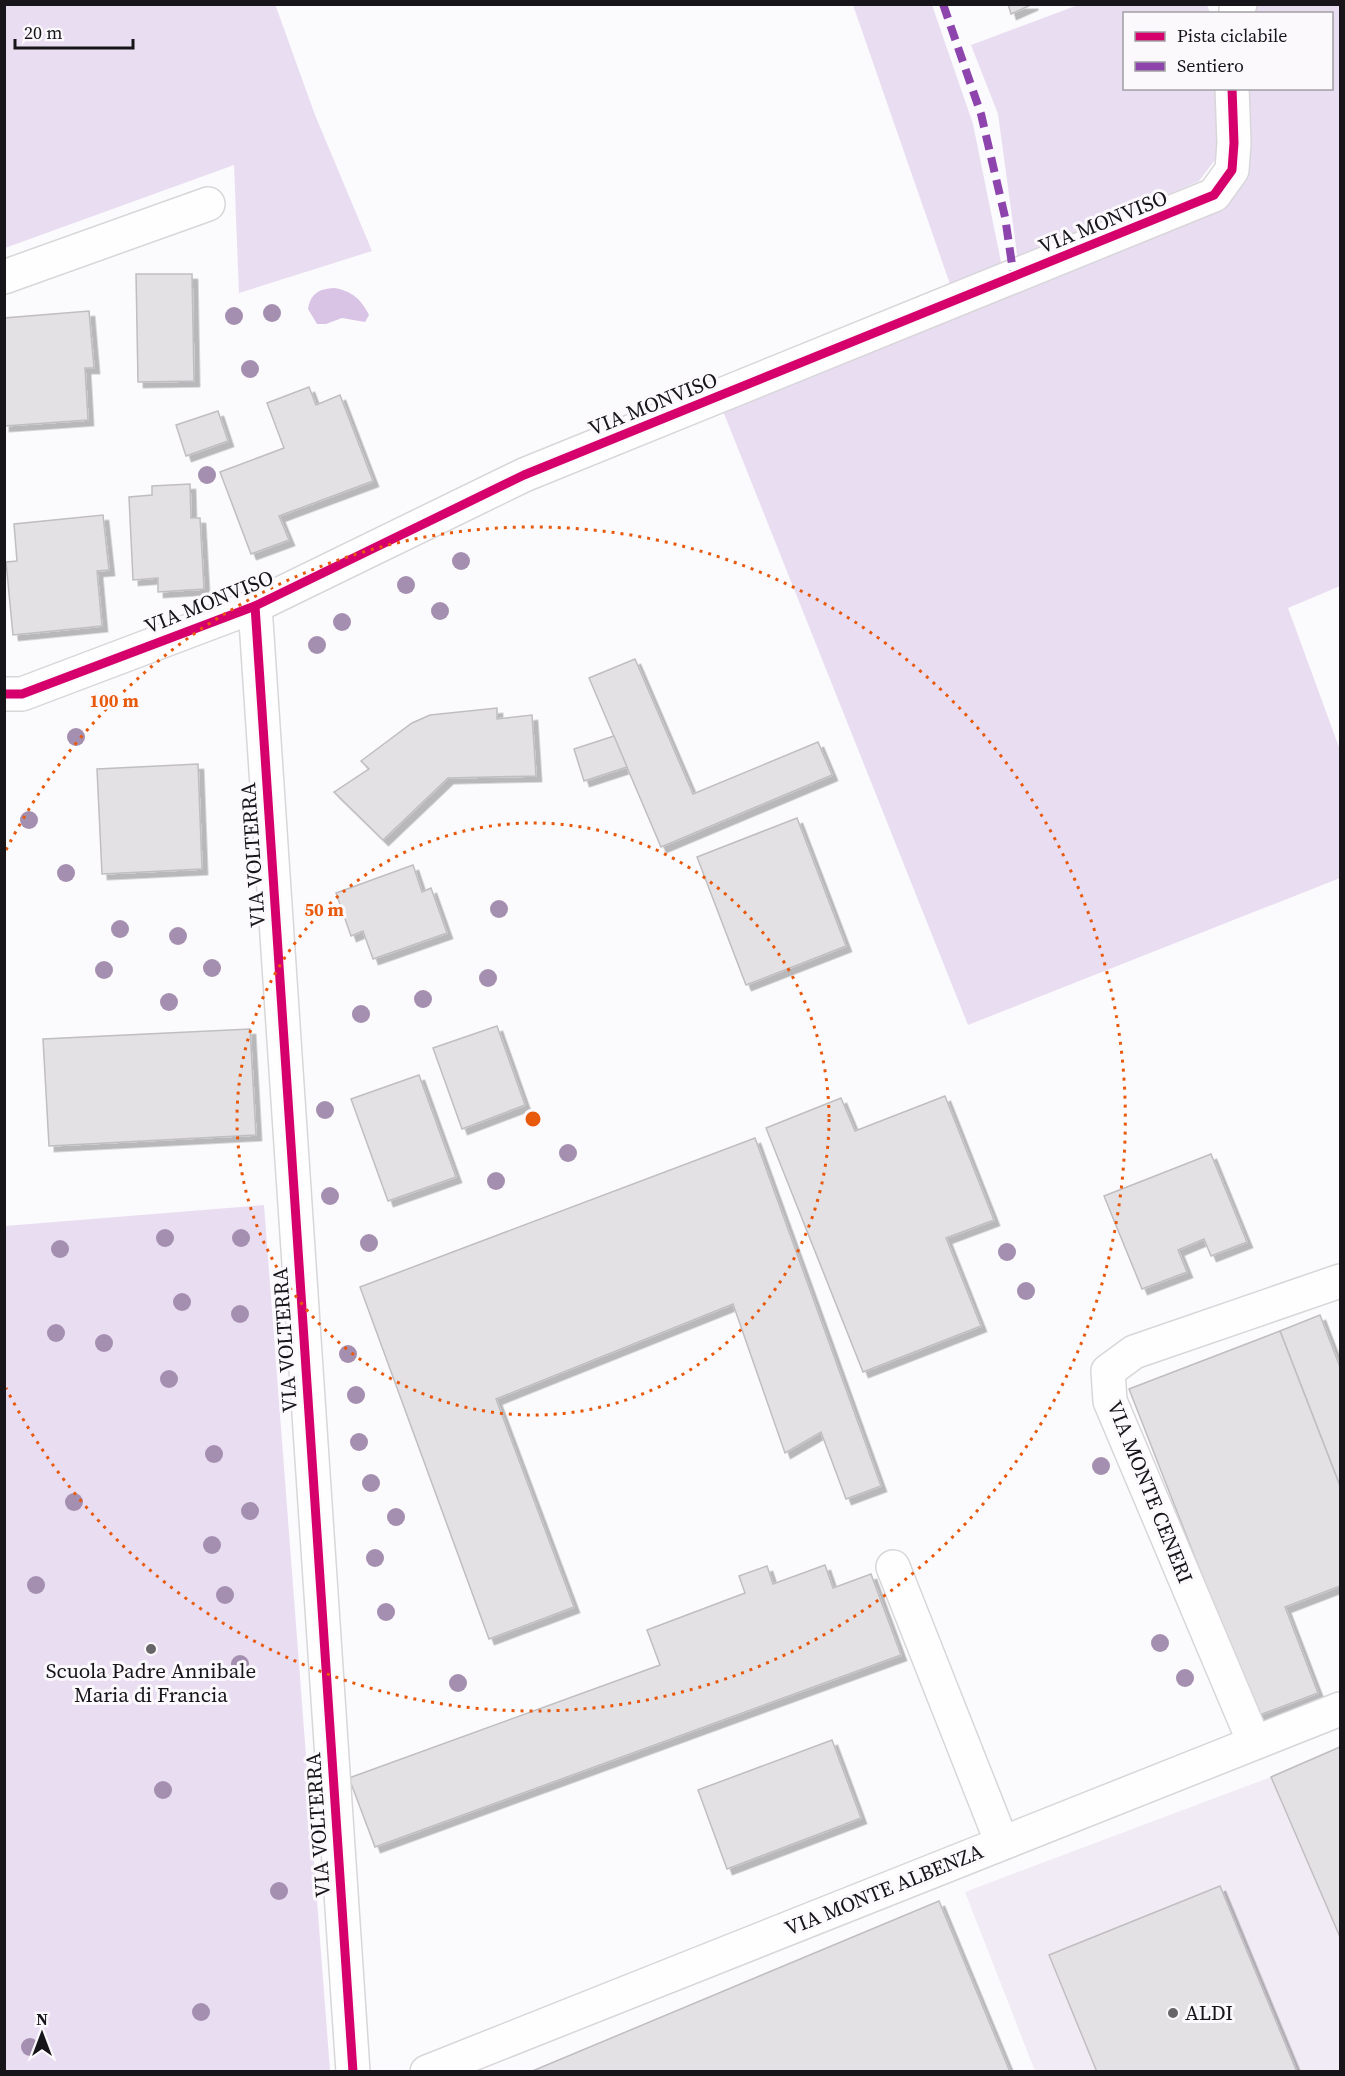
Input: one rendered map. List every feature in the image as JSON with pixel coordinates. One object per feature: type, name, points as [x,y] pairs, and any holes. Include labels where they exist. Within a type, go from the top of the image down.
[{"type":"street","name":"VIA MONVISO","points":[[4,694],[22,694],[255,606],[524,475],[1214,195],[1232,170],[1234,143],[1232,90]]},
{"type":"street","points":[[4,277],[208,204]]},
{"type":"street","name":"VIA VOLTERRA","points":[[255,606],[353,2072]]},
{"type":"street","name":"VIA MONTE CENERI","points":[[1254,1742],[1110,1401],[1108,1371],[1134,1353],[1341,1281]]},
{"type":"street","points":[[893,1567],[1002,1843]]},
{"type":"street","name":"VIA MONTE ALBENZA","points":[[427,2072],[1341,1709]]},
{"type":"shaded area","points":[[275,4],[315,115],[372,251],[239,293],[234,165],[5,248],[5,5]]},
{"type":"shaded area","points":[[853,5],[932,5],[973,124],[1002,267],[951,287]]},
{"type":"shaded area","points":[[1078,5],[1207,5],[1210,12],[1123,12],[1123,90],[1220,90],[1220,139],[1215,160],[1199,181],[1018,261],[998,114],[971,45]]},
{"type":"shaded area","points":[[1257,5],[1340,5],[1340,586],[1288,608],[1340,750],[1340,878],[968,1025],[723,411],[1222,207],[1245,90],[1333,90],[1333,12],[1251,12]]},
{"type":"shaded area","points":[[334,288],[346,291],[363,304],[369,315],[365,322],[342,318],[326,324],[317,324],[308,309],[311,299],[324,289]]},
{"type":"shaded area","name":"Scuola Padre Annibale Maria di Francia","points":[[264,1205],[330,2071],[5,2071],[5,1226]]},
{"type":"shaded area","points":[[1340,1747],[1340,2071],[1035,2071],[965,1892],[1271,1777]]},
{"type":"building","points":[[1008,4],[1033,4],[1011,14]]},
{"type":"building","points":[[136,274],[192,274],[194,381],[138,382]]},
{"type":"building","points":[[89,311],[94,368],[85,368],[88,420],[4,426],[4,318]]},
{"type":"building","points":[[309,387],[316,405],[340,395],[373,481],[279,516],[289,540],[251,554],[220,472],[284,448],[267,403]]},
{"type":"building","points":[[218,411],[228,441],[186,456],[176,425]]},
{"type":"building","points":[[190,484],[191,518],[200,518],[204,589],[158,592],[158,578],[133,580],[129,497],[152,495],[152,486]]},
{"type":"building","points":[[103,515],[109,570],[97,571],[102,626],[13,635],[6,562],[17,561],[14,524]]},
{"type":"building","points":[[635,659],[693,794],[818,742],[832,775],[661,847],[589,678]]},
{"type":"building","points":[[497,708],[497,719],[532,715],[536,776],[448,778],[383,840],[334,792],[369,769],[361,761],[412,723],[430,715]]},
{"type":"building","points":[[614,736],[627,767],[584,781],[574,749]]},
{"type":"building","points":[[198,764],[202,869],[102,874],[97,769]]},
{"type":"building","points":[[797,818],[846,946],[746,985],[697,857]]},
{"type":"building","points":[[413,865],[422,892],[431,888],[447,933],[373,959],[363,931],[351,936],[336,893]]},
{"type":"building","points":[[497,1026],[525,1105],[462,1129],[433,1048]]},
{"type":"building","points":[[250,1029],[256,1135],[49,1146],[43,1039]]},
{"type":"building","points":[[419,1075],[456,1177],[388,1201],[351,1099]]},
{"type":"building","points":[[945,1096],[994,1220],[946,1238],[981,1326],[863,1372],[766,1128],[841,1098],[855,1131]]},
{"type":"building","points":[[755,1138],[881,1486],[846,1499],[821,1432],[785,1453],[733,1304],[496,1399],[574,1607],[489,1639],[360,1287]]},
{"type":"building","points":[[1211,1154],[1247,1242],[1211,1256],[1204,1239],[1178,1250],[1187,1272],[1142,1289],[1104,1196]]},
{"type":"building","points":[[1320,1315],[1340,1367],[1340,1486],[1280,1331]]},
{"type":"building","points":[[1280,1331],[1340,1486],[1340,1586],[1285,1607],[1318,1693],[1257,1716],[1129,1389]]},
{"type":"building","points":[[825,1565],[833,1588],[871,1574],[901,1655],[375,1847],[349,1778],[660,1665],[647,1630],[745,1593],[739,1576],[767,1566],[773,1584]]},
{"type":"building","points":[[832,1740],[861,1818],[727,1869],[698,1790]]},
{"type":"building","points":[[1340,1747],[1340,1937],[1271,1777]]},
{"type":"building","name":"ALDI","points":[[1220,1886],[1297,2072],[1097,2072],[1049,1955]]},
{"type":"building","points":[[939,1901],[1010,2072],[530,2072]]},
{"type":"marked path","points":[[943,4],[981,114],[1005,217],[1014,278]]},
{"type":"cycle path","points":[[4,694],[22,694],[255,606],[524,475],[1214,195],[1232,170],[1234,143],[1232,90]]},
{"type":"cycle path","points":[[255,606],[353,2072]]},
{"type":"place","name":"Scuola Padre Annibale Maria di Francia","points":[[151,1649]]},
{"type":"place","name":"ALDI","points":[[1173,2013]]}]
